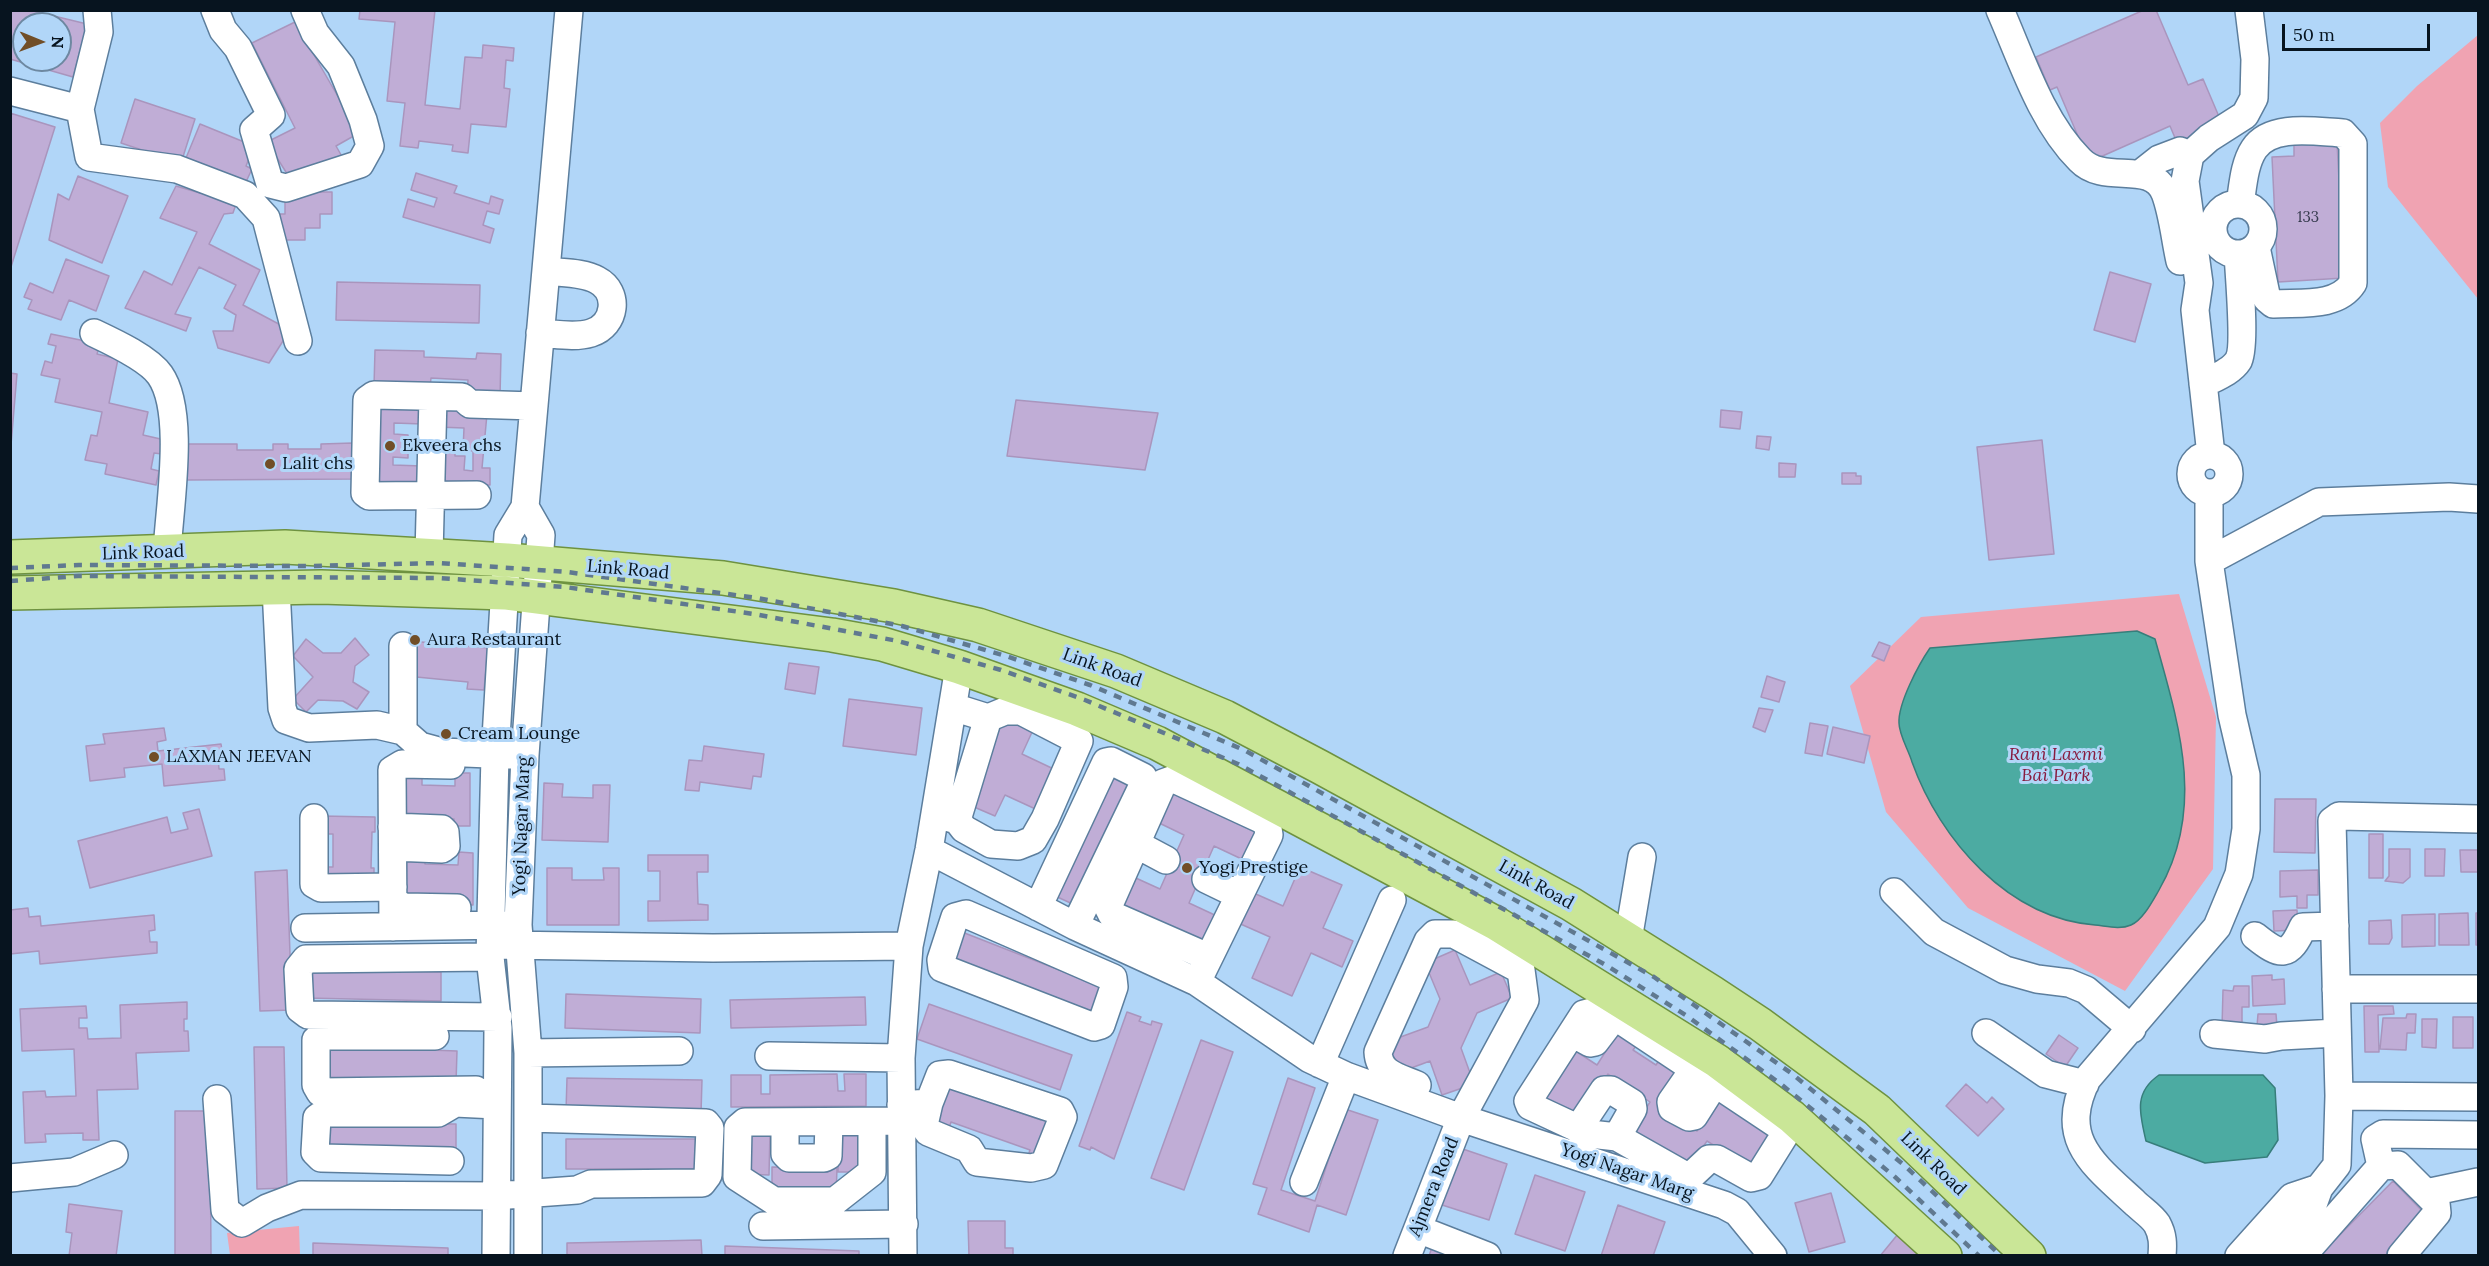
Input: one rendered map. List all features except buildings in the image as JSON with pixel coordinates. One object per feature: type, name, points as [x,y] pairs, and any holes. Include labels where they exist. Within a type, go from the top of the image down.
[{"type":"main road","name":"Link Road","points":[[10,557],[285,547],[541,562],[723,578],[894,606],[978,626],[1116,671],[1216,713],[1571,904],[1760,1024],[1877,1110],[2026,1255]]},
{"type":"main road","name":"Link Road","points":[[10,593],[276,588],[520,595],[832,634],[882,644],[959,667],[1084,728],[1157,743],[1460,921],[1717,1061],[1792,1117],[1945,1256]]},
{"type":"street","points":[[97,10],[99,32],[80,109],[89,157],[177,169],[245,195],[266,218],[298,341]]},
{"type":"street","points":[[215,10],[223,30],[238,48],[271,115],[254,130],[270,184],[286,188],[360,164],[370,146],[363,120],[341,66],[315,33],[304,10]]},
{"type":"street","points":[[525,507],[569,10]]},
{"type":"street","points":[[2000,10],[2047,115],[2078,159],[2090,170],[2103,174],[2140,174],[2158,182],[2164,193],[2186,285],[2195,310],[2211,455],[2221,458],[2228,467],[2225,486],[2209,493],[2209,561],[2232,715],[2246,775],[2246,829],[2239,874],[2217,927],[2085,1084],[2075,1106],[2080,1146],[2102,1173],[2157,1223],[2163,1239],[2162,1256]]},
{"type":"street","points":[[2195,310],[2199,283],[2185,181],[2190,155],[2209,138],[2245,115],[2254,98],[2254,59],[2249,10]]},
{"type":"street","points":[[10,91],[80,109]]},
{"type":"street","points":[[2240,204],[2247,167],[2255,148],[2267,138],[2284,132],[2343,133],[2353,144],[2353,283],[2346,293],[2334,300],[2273,304],[2267,299],[2247,250]]},
{"type":"street","points":[[2140,174],[2159,159],[2180,151],[2190,155]]},
{"type":"street","points":[[2240,204],[2250,207],[2258,213],[2263,224],[2262,237],[2247,250],[2223,249],[2215,240],[2214,219],[2220,210],[2229,205],[2240,204]]},
{"type":"street","points":[[2203,384],[2231,369],[2240,360],[2247,250]]},
{"type":"street","points":[[540,333],[574,336],[591,333],[603,327],[613,306],[612,295],[606,286],[595,278],[547,271]]},
{"type":"street","points":[[94,333],[123,347],[159,374],[171,397],[173,455],[167,553]]},
{"type":"street","points":[[477,495],[369,496],[365,493],[367,400],[374,395],[462,398],[470,404],[534,406]]},
{"type":"street","points":[[429,555],[433,397]]},
{"type":"street","points":[[2209,561],[2319,502],[2449,497],[2478,499]]},
{"type":"street","name":"Yogi Nagar Marg","points":[[496,1256],[498,1017],[490,942],[495,760],[520,595],[541,562],[541,535],[525,507],[508,535],[507,560],[520,595],[524,761],[519,935],[528,1053],[528,1256]]},
{"type":"street","points":[[276,588],[282,708],[286,720],[309,728],[377,725],[403,731],[420,746],[442,752],[495,760]]},
{"type":"street","points":[[403,646],[403,731]]},
{"type":"street","points":[[946,817],[953,707],[959,667]]},
{"type":"street","points":[[946,817],[991,844],[1018,846],[1032,840],[1045,819],[1084,728],[1021,711],[1005,711],[988,718],[953,707]]},
{"type":"street","points":[[903,1256],[901,1058],[909,946],[929,850],[946,817],[988,718]]},
{"type":"street","points":[[393,905],[392,770],[402,764],[524,761]]},
{"type":"street","points":[[1001,929],[1033,899],[1106,762],[1111,761],[1143,777],[1144,783],[1097,927],[1082,965]]},
{"type":"street","points":[[1097,927],[1112,915],[1108,907],[1163,783],[1174,779],[1267,822],[1269,835],[1197,982]]},
{"type":"street","points":[[2272,1256],[2309,1216],[2319,1188],[2337,1165],[2339,1096],[2332,822],[2339,816],[2478,819]]},
{"type":"street","points":[[314,818],[314,884],[321,888],[404,907],[457,908]]},
{"type":"street","points":[[1136,844],[1166,860]]},
{"type":"street","points":[[929,850],[1097,927],[1197,982],[1320,1064],[1346,1076],[1465,1113]]},
{"type":"street","points":[[1628,940],[1642,857]]},
{"type":"street","points":[[1206,879],[1239,895]]},
{"type":"street","points":[[1894,892],[1934,932],[2005,970],[2037,979],[2069,983],[2086,990],[2132,1029]]},
{"type":"street","points":[[1320,1064],[1392,900]]},
{"type":"street","points":[[305,928],[393,905],[490,942]]},
{"type":"street","points":[[966,914],[1001,929],[1113,978],[1114,987],[1101,1025],[1094,1027],[942,968],[941,960],[955,917],[966,914]]},
{"type":"street","points":[[1460,921],[1435,934],[1421,953],[1378,1052],[1379,1064],[1385,1072],[1465,1113]]},
{"type":"street","points":[[2255,936],[2271,949],[2290,950],[2296,945],[2303,927],[2335,926]]},
{"type":"street","points":[[1097,927],[1208,957]]},
{"type":"street","points":[[498,1017],[308,1015],[300,1009],[298,969],[306,959],[490,942],[519,935],[909,946]]},
{"type":"street","name":"Ajmera Road","points":[[1407,1256],[1425,1239],[1465,1113],[1525,1000],[1528,958]]},
{"type":"street","points":[[2336,988],[2478,989]]},
{"type":"street","points":[[1595,1011],[1614,1017],[1784,1129],[1784,1136],[1759,1176],[1751,1178],[1717,1159],[1710,1159],[1693,1174],[1686,1176],[1617,1137],[1582,1139],[1530,1106],[1528,1101],[1584,1014],[1595,1011]]},
{"type":"street","points":[[1986,1033],[2046,1074],[2085,1084]]},
{"type":"street","points":[[2214,1034],[2265,1039],[2337,1033]]},
{"type":"street","points":[[435,1036],[321,1036],[316,1040],[316,1085],[321,1092],[496,1098]]},
{"type":"street","points":[[528,1053],[679,1051]]},
{"type":"street","points":[[770,1056],[901,1058]]},
{"type":"street","points":[[872,1122],[872,1172],[835,1200],[774,1201],[737,1177],[738,1128],[745,1122],[872,1122],[929,1103],[940,1075],[949,1074],[1060,1111],[1063,1117],[1044,1165],[1031,1168],[977,1162],[969,1149],[928,1132],[924,1125],[929,1103]]},
{"type":"street","points":[[1304,1182],[1346,1076]]},
{"type":"street","points":[[1582,1139],[1604,1090],[1611,1090],[1632,1103],[1633,1109],[1617,1137]]},
{"type":"street","points":[[2339,1096],[2478,1097]]},
{"type":"street","points":[[450,1161],[321,1158],[315,1152],[317,1118],[324,1113],[438,1113],[454,1103],[496,1098]]},
{"type":"street","points":[[218,1099],[225,1210],[242,1223],[267,1208],[301,1195],[495,1196],[577,1190],[591,1184],[702,1182],[708,1175],[710,1128],[706,1123],[528,1118]]},
{"type":"street","name":"Yogi Nagar Marg","points":[[1465,1113],[1582,1139],[1737,1212],[1773,1256]]},
{"type":"street","points":[[785,1122],[784,1154],[789,1158],[828,1156],[829,1122]]},
{"type":"street","points":[[2381,1166],[2375,1139],[2383,1134],[2478,1135]]},
{"type":"street","points":[[10,1178],[74,1172],[114,1155]]},
{"type":"street","points":[[407,1160],[407,1195]]},
{"type":"street","points":[[2302,1256],[2381,1166],[2398,1165],[2436,1203],[2437,1214],[2401,1256]]},
{"type":"street","points":[[2426,1192],[2478,1182]]},
{"type":"street","points":[[2239,1256],[2292,1197],[2319,1188]]},
{"type":"street","points":[[763,1226],[904,1224]]},
{"type":"street","points":[[1425,1239],[1486,1256]]},
{"type":"green space","points":[[2478,35],[2478,299],[2388,187],[2380,123],[2417,86]]},
{"type":"green space","name":"Rani Laxmi Bai Park","points":[[2179,594],[2216,717],[2213,869],[2125,991],[1968,908],[1886,812],[1850,686],[1921,617]]},
{"type":"green space","points":[[299,1226],[300,1255],[230,1255],[227,1233]]},
{"type":"shaded area","name":"Rani Laxmi Bai Park","points":[[2137,631],[2155,639],[2172,703],[2184,766],[2185,797],[2182,828],[2173,859],[2159,890],[2140,919],[2127,926],[2113,927],[2063,919],[2034,908],[2006,891],[1981,870],[1959,846],[1924,791],[1902,738],[1899,723],[1902,705],[1915,673],[1930,648]]},
{"type":"shaded area","points":[[2159,1075],[2263,1075],[2275,1088],[2278,1140],[2267,1157],[2205,1163],[2146,1141],[2141,1113],[2142,1097],[2145,1089]]},
{"type":"railway","points":[[10,568],[79,565],[309,566],[440,563],[567,572],[757,598],[902,626],[1006,656],[1090,685],[1244,750],[1654,977],[1791,1073],[1904,1165],[2001,1256]]},
{"type":"railway","points":[[10,581],[78,576],[439,578],[565,587],[754,614],[898,641],[1001,670],[1085,700],[1238,764],[1604,964],[1687,1016],[1782,1085],[1894,1176],[1979,1256]]},
{"type":"place","name":"Ekveera chs","points":[[390,446]]},
{"type":"place","name":"Lalit chs","points":[[270,464]]},
{"type":"place","name":"Aura Restaurant","points":[[415,640]]},
{"type":"place","name":"Cream Lounge","points":[[446,734]]},
{"type":"place","name":"LAXMAN JEEVAN","points":[[154,757]]},
{"type":"place","name":"Yogi Prestige","points":[[1187,868]]}]
